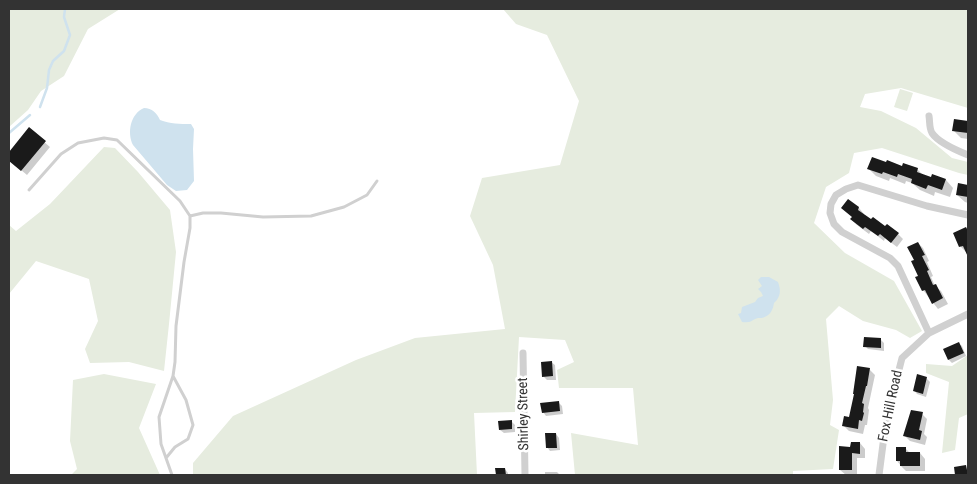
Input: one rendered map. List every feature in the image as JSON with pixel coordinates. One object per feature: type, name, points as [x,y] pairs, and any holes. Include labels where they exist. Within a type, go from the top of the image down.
[{"type":"street","points":[[929,116],[932,134],[946,144],[968,155]]},
{"type":"street","points":[[929,333],[898,266],[890,258],[842,232],[834,224],[830,213],[831,204],[836,195],[858,185],[927,206],[968,215]]},
{"type":"street","name":"Fox Hill Road","points":[[879,475],[886,421],[902,358],[929,333],[968,314]]},
{"type":"street","name":"Shirley Street","points":[[523,352],[525,475]]},
{"type":"lane","points":[[29,190],[61,154],[78,143],[104,138],[116,140],[180,201],[190,216],[190,228],[176,326],[173,376],[159,417],[161,444],[172,475]]},
{"type":"lane","points":[[190,216],[203,213],[263,217],[311,216],[344,207],[367,195],[377,181]]},
{"type":"lane","points":[[166,458],[174,447],[188,439],[192,425],[186,400],[173,376]]},
{"type":"shaded area","points":[[9,9],[120,9],[88,29],[64,76],[41,91],[28,110],[9,127]]},
{"type":"shaded area","points":[[503,9],[968,9],[968,108],[901,88],[865,94],[860,107],[881,111],[916,128],[952,158],[968,162],[968,175],[882,148],[854,153],[849,173],[826,187],[814,223],[845,253],[894,281],[922,331],[910,338],[896,330],[863,321],[839,306],[826,319],[833,400],[830,425],[839,430],[833,469],[793,471],[793,475],[575,475],[571,433],[638,445],[633,388],[559,388],[557,370],[574,362],[565,340],[519,337],[515,412],[474,413],[477,475],[193,475],[193,463],[233,416],[356,360],[415,338],[505,329],[493,265],[470,216],[482,178],[560,165],[579,101],[547,35],[516,24]]},
{"type":"shaded area","points":[[900,89],[913,93],[907,111],[894,107]]},
{"type":"shaded area","points":[[104,147],[115,148],[170,210],[176,252],[164,371],[129,362],[90,363],[85,349],[98,321],[89,279],[36,261],[9,294],[9,225],[16,231],[50,204]]},
{"type":"shaded area","points":[[968,355],[968,414],[959,418],[955,450],[942,453],[949,382],[926,373],[926,364],[952,366]]},
{"type":"shaded area","points":[[104,374],[156,384],[139,428],[160,475],[71,475],[77,469],[70,441],[73,380]]},
{"type":"water","points":[[144,108],[154,111],[160,120],[171,123],[191,124],[194,129],[194,181],[187,190],[176,191],[167,185],[133,145],[130,135],[131,124],[139,111]]},
{"type":"water","points":[[761,277],[769,277],[778,282],[779,296],[767,316],[750,322],[742,322],[738,314],[741,313],[742,307],[755,302],[763,296],[758,289],[762,286],[758,280]]},
{"type":"building","points":[[954,119],[968,121],[968,133],[952,131]]},
{"type":"building","points":[[29,127],[46,141],[21,171],[9,161],[9,152]]},
{"type":"building","points":[[872,157],[902,166],[903,163],[918,168],[917,172],[931,177],[932,174],[946,179],[942,190],[928,185],[926,189],[911,183],[912,179],[898,174],[897,177],[867,169]]},
{"type":"building","points":[[958,183],[968,185],[968,197],[956,195]]},
{"type":"building","points":[[848,199],[859,207],[858,210],[871,219],[873,217],[885,226],[887,224],[899,233],[891,243],[880,234],[878,236],[865,227],[863,229],[850,219],[852,217],[841,208]]},
{"type":"building","points":[[966,227],[968,231],[968,257],[963,246],[959,247],[953,233]]},
{"type":"building","points":[[918,242],[925,255],[922,256],[929,270],[927,271],[933,285],[936,284],[943,298],[932,304],[925,290],[922,291],[915,277],[918,276],[911,261],[914,260],[907,247]]},
{"type":"building","points":[[864,337],[881,338],[881,348],[863,347]]},
{"type":"building","points":[[959,342],[964,353],[948,360],[943,349]]},
{"type":"building","points":[[552,361],[553,376],[542,377],[541,362]]},
{"type":"building","points":[[857,366],[870,368],[862,403],[864,404],[864,413],[862,421],[859,420],[858,429],[842,426],[844,416],[849,417]]},
{"type":"building","points":[[917,374],[927,377],[923,394],[913,391]]},
{"type":"building","points":[[559,401],[560,411],[542,413],[540,403]]},
{"type":"building","points":[[911,410],[923,412],[919,430],[922,431],[920,440],[903,436]]},
{"type":"building","points":[[512,420],[512,429],[499,430],[498,421]]},
{"type":"building","points":[[545,433],[556,433],[557,448],[546,448]]},
{"type":"building","points":[[851,442],[860,442],[860,454],[852,453],[852,470],[839,470],[839,446],[850,447]]},
{"type":"building","points":[[896,447],[906,447],[906,452],[920,452],[920,466],[900,466],[900,461],[896,461]]},
{"type":"building","points":[[966,465],[968,475],[955,475],[954,467]]},
{"type":"building","points":[[495,468],[505,468],[506,475],[496,475]]},
{"type":"waterway","points":[[40,107],[47,88],[49,70],[53,61],[64,51],[70,35],[64,17],[65,9]]},
{"type":"waterway","points":[[9,133],[30,115]]}]
